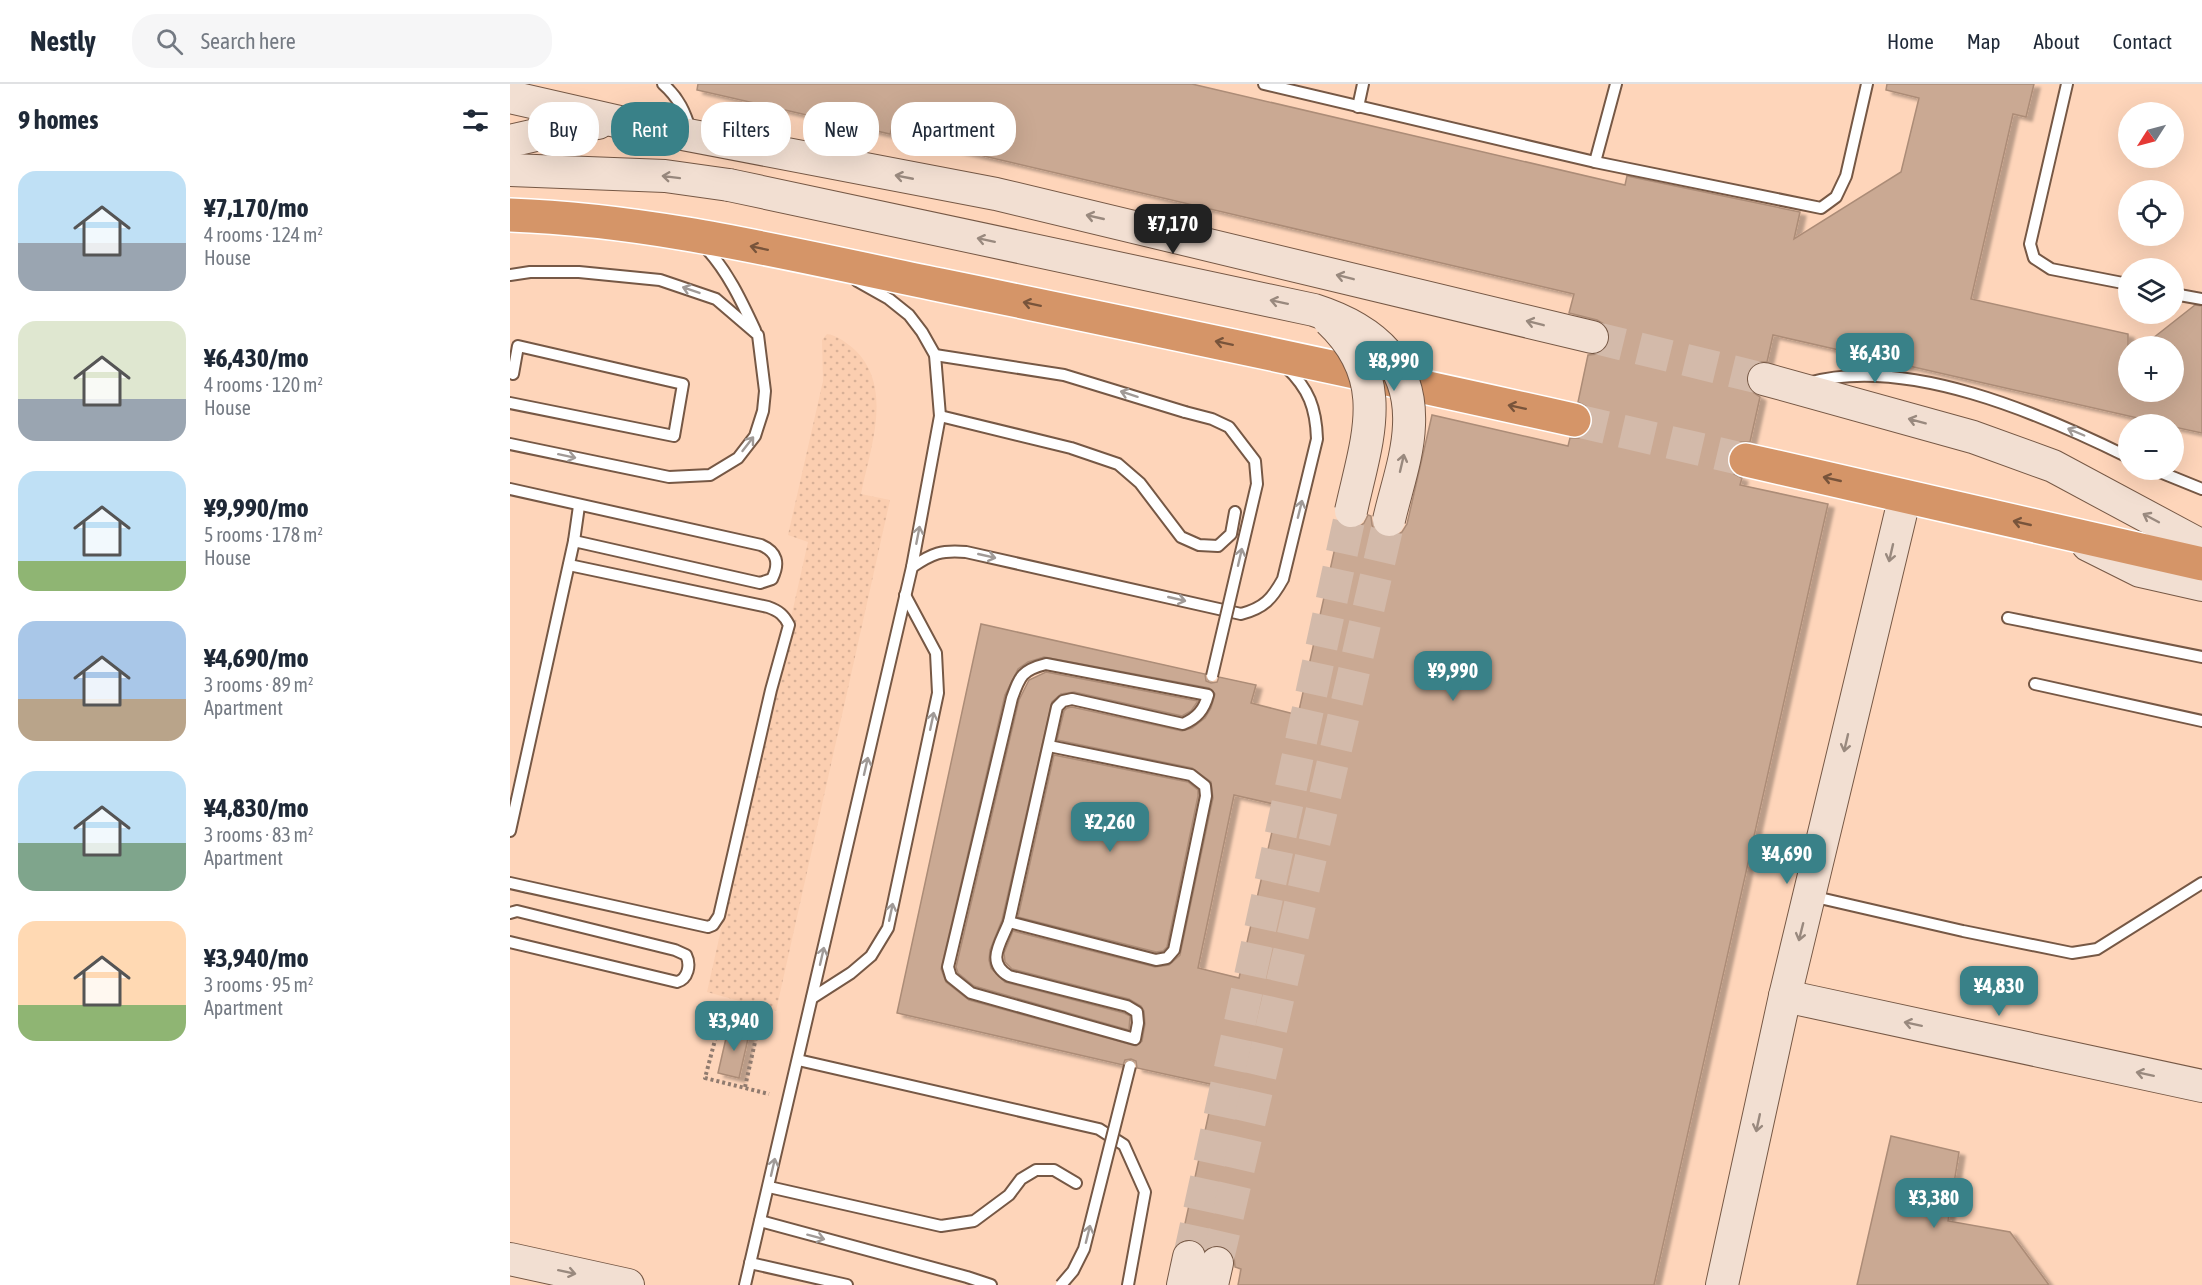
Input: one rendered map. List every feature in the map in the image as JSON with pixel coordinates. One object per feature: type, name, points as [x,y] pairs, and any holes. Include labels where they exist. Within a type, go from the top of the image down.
[{"type":"highway","points":[[510,215],[568,217],[693,234],[1263,351],[1574,420]]},
{"type":"highway","points":[[1746,460],[2202,564]]},
{"type":"street","points":[[510,97],[611,120]]},
{"type":"street","points":[[510,110],[513,120],[510,128]]},
{"type":"street","points":[[510,141],[571,127],[611,123]]},
{"type":"street","points":[[689,135],[1007,197],[1592,337]]},
{"type":"street","points":[[510,170],[665,176],[729,185],[1314,310],[1337,317],[1360,329],[1378,343],[1391,360],[1403,383],[1408,403],[1409,426],[1389,520]]},
{"type":"street","points":[[1314,310],[1340,330],[1352,347],[1361,364],[1368,387],[1371,405],[1370,425],[1351,511]]},
{"type":"street","points":[[1764,379],[1973,437],[2053,466],[2202,546]]},
{"type":"street","points":[[1722,1285],[1785,996],[1905,496]]},
{"type":"street","points":[[2063,532],[2140,571],[2202,585]]},
{"type":"street","points":[[1785,996],[2202,1086]]},
{"type":"street","points":[[510,1259],[627,1285]]},
{"type":"lane","points":[[663,84],[674,94],[684,110],[692,136]]},
{"type":"lane","points":[[1263,84],[1595,162],[1821,208],[1836,197],[1846,176],[1867,84]]},
{"type":"lane","points":[[1358,107],[1363,84]]},
{"type":"lane","points":[[1595,162],[1616,84]]},
{"type":"lane","points":[[2067,84],[2030,244],[2034,258],[2051,269],[2118,282]]},
{"type":"lane","points":[[510,444],[669,477],[710,475],[738,458],[755,436],[763,411],[765,391],[758,335],[736,291],[719,264],[693,234]]},
{"type":"lane","points":[[745,1285],[906,595],[940,416],[935,355],[909,315],[890,299],[808,258]]},
{"type":"lane","points":[[510,275],[530,272],[579,272],[660,280],[716,298],[758,335]]},
{"type":"lane","points":[[2184,296],[2202,299]]},
{"type":"lane","points":[[510,386],[518,346],[683,384],[674,436],[510,403]]},
{"type":"lane","points":[[912,567],[927,557],[946,550],[966,552],[1241,614],[1258,609],[1275,595],[1283,579],[1317,439],[1316,416],[1308,393],[1284,364],[1263,351]]},
{"type":"lane","points":[[935,355],[1064,375],[1212,419],[1229,427],[1255,461],[1257,484],[1212,676]]},
{"type":"lane","points":[[1794,387],[1827,378],[1855,375],[1899,376],[1965,392],[2023,410],[2118,452]]},
{"type":"lane","points":[[940,416],[1071,448],[1118,464],[1140,483],[1181,537],[1199,545],[1218,546],[1231,534],[1235,512]]},
{"type":"lane","points":[[2180,480],[2202,489]]},
{"type":"lane","points":[[510,489],[761,545],[774,553],[777,560],[772,579],[760,583],[574,541]]},
{"type":"lane","points":[[510,831],[569,565],[579,506]]},
{"type":"lane","points":[[510,883],[702,926],[713,925],[718,916],[771,690],[789,626],[786,617],[768,607],[569,565]]},
{"type":"lane","points":[[812,998],[851,973],[871,956],[888,928],[938,693],[936,653],[906,595]]},
{"type":"lane","points":[[2008,618],[2202,657]]},
{"type":"lane","points":[[1046,664],[1208,695],[1202,711],[1195,719],[1183,724],[1072,699],[1063,701],[1057,707],[1049,746],[1009,922],[995,963],[1009,976],[1127,1006],[1137,1012],[1136,1039],[971,993],[951,977],[948,967],[950,953],[1012,698],[1020,677],[1031,668],[1046,664]]},
{"type":"lane","points":[[2035,684],[2202,720]]},
{"type":"lane","points":[[1009,922],[1156,960],[1167,958],[1174,950],[1206,796],[1205,786],[1191,775],[1049,746]]},
{"type":"lane","points":[[1810,896],[2072,953],[2097,949],[2202,883]]},
{"type":"lane","points":[[510,913],[517,911],[675,951],[686,956],[689,961],[686,976],[677,982],[510,942]]},
{"type":"lane","points":[[798,1060],[1099,1129],[1124,1145],[1145,1192],[1128,1285]]},
{"type":"lane","points":[[1061,1285],[1073,1271],[1084,1249],[1130,1066]]},
{"type":"lane","points":[[769,1187],[941,1226],[974,1221],[1009,1195],[1021,1179],[1036,1170],[1054,1170],[1076,1183]]},
{"type":"lane","points":[[760,1221],[991,1285]]},
{"type":"lane","points":[[750,1263],[847,1285]]},
{"type":"path","points":[[745,1087],[762,1016],[724,1006],[705,1078],[769,1094]]},
{"type":"path","points":[[741,1028],[745,1011]]},
{"type":"shaded area","points":[[510,84],[2202,84],[2202,1285],[510,1285]]},
{"type":"shaded area","points":[[827,334],[845,342],[855,350],[867,365],[874,382],[876,419],[861,494],[890,500],[776,1011],[707,992],[808,542],[788,535],[823,381],[822,340]]},
{"type":"building","points":[[698,84],[1192,84],[1625,185],[1627,176],[1800,212],[1794,239],[1901,172],[1919,98],[1886,90],[1887,84],[2034,84],[2026,117],[2013,114],[1971,299],[2128,334],[2128,336],[2118,336],[2118,402],[2184,402],[2184,336],[2156,336],[2171,324],[2184,324],[2184,314],[2195,305],[2202,306],[2202,433],[2184,429],[2184,414],[2120,414],[1773,335],[1767,362],[1759,362],[1752,366],[1747,375],[1746,383],[1751,391],[1760,397],[1750,442],[1740,442],[1732,448],[1728,456],[1728,466],[1734,474],[1742,478],[1740,485],[1828,504],[1654,1285],[1238,1285],[1241,1269],[1235,1267],[1234,1257],[1229,1249],[1220,1245],[1205,1250],[1201,1243],[1193,1240],[1181,1242],[1215,1085],[1137,1068],[1136,1061],[1131,1059],[1125,1060],[1123,1065],[897,1013],[981,624],[1205,674],[1206,681],[1211,683],[1217,682],[1219,677],[1256,685],[1251,703],[1298,715],[1340,525],[1347,529],[1357,528],[1364,523],[1368,515],[1371,516],[1376,533],[1384,537],[1394,537],[1402,532],[1407,524],[1432,415],[1568,446],[1570,438],[1579,438],[1587,433],[1592,425],[1592,415],[1587,407],[1578,402],[1588,355],[1598,354],[1605,349],[1610,341],[1609,331],[1597,320],[1569,313],[1574,294],[984,156],[1016,156],[1016,102],[891,102],[890,134],[879,131],[879,102],[803,102],[803,114],[791,111],[791,102],[750,102],[697,90]],"holes":[[[1044,657],[1209,688],[1215,694],[1211,708],[1205,718],[1192,728],[1182,731],[1072,707],[1064,711],[1057,740],[1192,768],[1211,782],[1213,798],[1180,955],[1169,965],[1155,967],[1013,931],[1004,953],[1005,962],[1012,969],[1129,999],[1141,1006],[1144,1011],[1145,1024],[1142,1041],[1136,1046],[969,1000],[946,982],[941,969],[1005,695],[1018,669],[1028,662]],[[1234,795],[1278,805],[1239,978],[1198,968]]]},
{"type":"building","points":[[1046,672],[1198,701],[1191,711],[1182,716],[1074,692],[1061,694],[1052,702],[1002,920],[990,950],[991,968],[1005,982],[1124,1013],[1130,1016],[1129,1030],[974,986],[958,973],[956,967],[1019,700],[1029,680]]},
{"type":"building","points":[[1054,755],[1188,782],[1198,790],[1167,947],[1163,951],[1156,952],[1018,917]]},
{"type":"building","points":[[729,1025],[750,1030],[739,1078],[718,1073]]},
{"type":"building","points":[[1891,1136],[1959,1152],[1948,1221],[2010,1232],[2049,1285],[1857,1285]]},
{"type":"tunnel","points":[[1592,337],[1764,379]]},
{"type":"tunnel","points":[[1574,420],[1746,460]]},
{"type":"tunnel","points":[[1189,1257],[1351,511]]},
{"type":"tunnel","points":[[1217,1263],[1389,520]]}]
